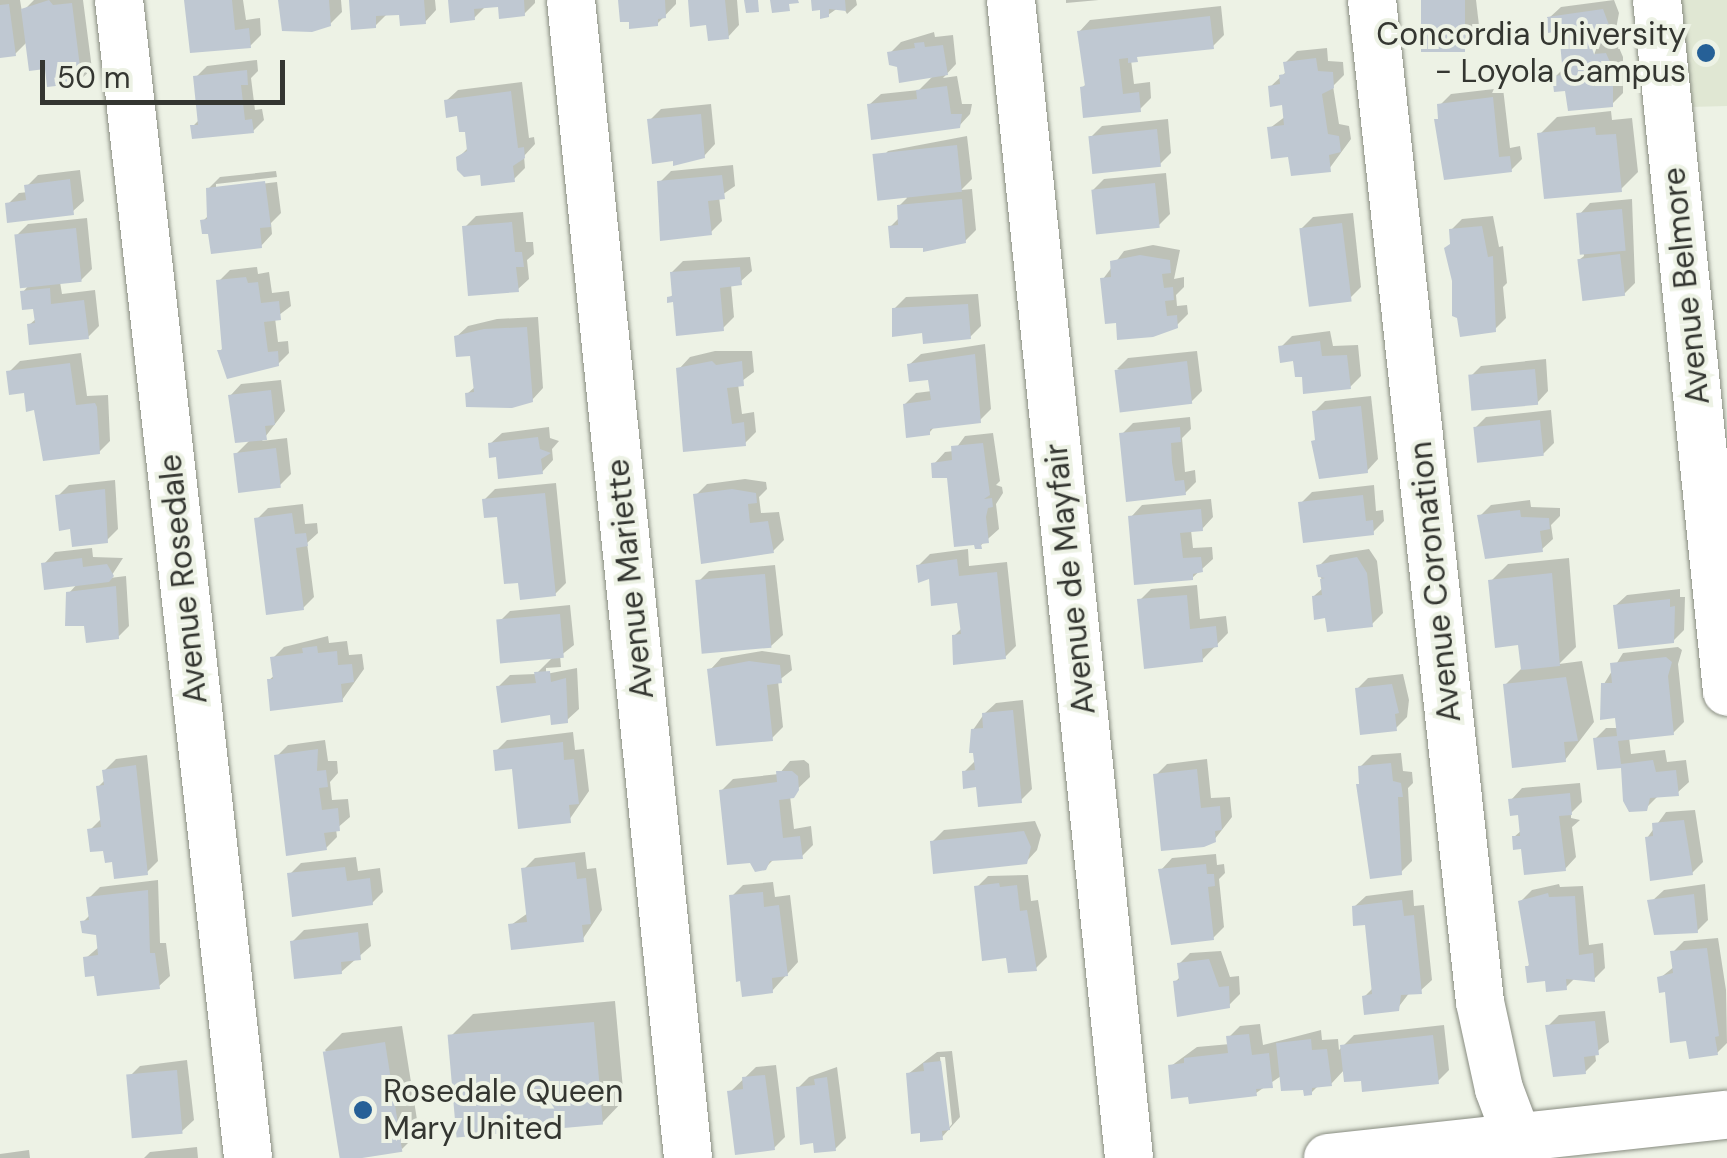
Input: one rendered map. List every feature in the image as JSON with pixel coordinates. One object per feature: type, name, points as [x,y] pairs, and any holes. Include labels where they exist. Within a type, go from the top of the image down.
[{"type":"street","name":"Avenue Rosedale","points":[[119,0],[248,1158]]},
{"type":"street","name":"Avenue Mariette","points":[[571,0],[688,1158]]},
{"type":"street","name":"Avenue de Mayfair","points":[[1011,0],[1129,1158]]},
{"type":"street","name":"Avenue Coronation","points":[[1372,0],[1480,1002],[1499,1090],[1520,1148]]},
{"type":"street","name":"Avenue Belmore","points":[[1657,0],[1727,691]]},
{"type":"street","points":[[1328,1158],[1520,1148],[1727,1115]]},
{"type":"shaded area","name":"Concordia University - Loyola Campus","points":[[1680,0],[1727,0],[1727,106],[1690,107]]},
{"type":"building","points":[[49,0],[53,5],[72,3],[82,83],[47,87],[45,69],[29,71],[21,9]]},
{"type":"building","points":[[184,0],[232,0],[235,30],[249,28],[251,48],[190,53]]},
{"type":"building","points":[[278,0],[329,0],[331,26],[312,32],[282,31]]},
{"type":"building","points":[[349,0],[424,0],[426,24],[400,26],[399,15],[376,16],[376,28],[351,30]]},
{"type":"building","points":[[448,0],[524,0],[525,16],[499,19],[498,7],[474,9],[475,20],[450,23]]},
{"type":"building","points":[[618,0],[665,0],[666,18],[658,19],[658,26],[629,29],[629,22],[620,22]]},
{"type":"building","points":[[688,0],[725,0],[729,39],[708,41],[706,25],[690,27]]},
{"type":"building","points":[[744,0],[758,0],[759,12],[746,13]]},
{"type":"building","points":[[770,0],[799,3],[789,4],[790,11],[772,13]]},
{"type":"building","points":[[811,0],[845,0],[846,11],[829,9],[829,17],[820,19],[820,10],[812,11]]},
{"type":"building","points":[[1421,0],[1465,0],[1465,52],[1421,52]]},
{"type":"building","points":[[9,4],[16,56],[0,58],[0,5]]},
{"type":"building","points":[[1603,9],[1609,25],[1606,43],[1594,44],[1594,54],[1606,53],[1613,69],[1613,107],[1568,111],[1565,91],[1554,92],[1552,76],[1563,75],[1559,31],[1548,33],[1547,17]]},
{"type":"building","points":[[1210,16],[1214,49],[1137,57],[1138,62],[1119,59],[1123,94],[1139,92],[1141,112],[1083,118],[1080,87],[1085,86],[1077,31]]},
{"type":"building","points":[[924,42],[925,47],[943,45],[948,75],[899,83],[897,67],[889,65],[887,52],[915,48],[914,43]]},
{"type":"building","points":[[1316,58],[1318,71],[1333,72],[1334,88],[1322,94],[1328,134],[1339,136],[1341,152],[1329,155],[1331,172],[1291,176],[1288,157],[1271,159],[1267,127],[1284,125],[1282,105],[1270,107],[1268,86],[1280,84],[1279,75],[1285,74],[1283,62]]},
{"type":"building","points":[[247,70],[248,85],[241,85],[245,120],[252,119],[254,133],[192,139],[190,125],[198,125],[193,76]]},
{"type":"building","points":[[947,86],[951,114],[962,114],[960,128],[871,140],[867,104],[917,99],[916,90]]},
{"type":"building","points":[[511,91],[518,148],[524,147],[525,158],[513,166],[515,182],[481,186],[480,175],[464,177],[457,170],[456,157],[467,151],[465,132],[459,132],[457,116],[446,118],[444,100]]},
{"type":"building","points":[[1493,97],[1499,157],[1510,156],[1512,172],[1444,180],[1434,119],[1438,119],[1437,104]]},
{"type":"building","points":[[701,114],[705,158],[673,166],[673,161],[652,164],[647,119]]},
{"type":"building","points":[[1595,127],[1596,135],[1616,134],[1622,192],[1544,199],[1537,133]]},
{"type":"building","points":[[1157,129],[1161,167],[1092,174],[1088,136]]},
{"type":"building","points":[[957,145],[962,192],[877,201],[872,154]]},
{"type":"building","points":[[722,175],[725,199],[708,201],[712,235],[660,241],[657,181]]},
{"type":"building","points":[[70,179],[74,215],[7,223],[5,203],[26,200],[24,185]]},
{"type":"building","points":[[265,181],[271,227],[260,228],[262,248],[211,254],[208,234],[202,234],[200,220],[207,219],[206,188]]},
{"type":"building","points":[[1155,183],[1160,228],[1096,234],[1091,190]]},
{"type":"building","points":[[962,199],[966,243],[923,252],[923,248],[890,248],[888,226],[898,225],[897,205]]},
{"type":"building","points":[[1622,209],[1626,251],[1580,255],[1576,213]]},
{"type":"building","points":[[512,222],[515,252],[522,252],[524,267],[516,267],[519,292],[468,296],[462,226]]},
{"type":"building","points":[[1342,223],[1352,301],[1309,307],[1299,228]]},
{"type":"building","points":[[1482,226],[1488,257],[1493,256],[1496,332],[1460,337],[1457,318],[1452,316],[1452,281],[1444,248],[1450,244],[1449,229]]},
{"type":"building","points":[[76,228],[82,282],[20,288],[14,234]]},
{"type":"building","points":[[1620,254],[1625,296],[1582,301],[1577,259]]},
{"type":"building","points":[[1140,255],[1170,260],[1171,273],[1162,274],[1164,288],[1173,287],[1174,300],[1165,301],[1167,316],[1177,315],[1178,328],[1153,337],[1117,340],[1116,323],[1105,324],[1100,278],[1111,277],[1110,261]]},
{"type":"building","points":[[740,267],[742,285],[720,288],[724,331],[676,336],[673,302],[667,303],[667,297],[672,296],[670,272]]},
{"type":"building","points":[[246,277],[248,283],[258,282],[261,303],[279,301],[281,320],[264,322],[268,352],[278,351],[279,366],[227,379],[217,350],[222,350],[216,280]]},
{"type":"building","points":[[50,288],[51,304],[84,300],[89,339],[29,345],[27,324],[35,323],[33,309],[22,310],[20,291]]},
{"type":"building","points":[[968,304],[971,339],[923,344],[922,333],[892,337],[892,308]]},
{"type":"building","points":[[527,327],[533,402],[512,408],[466,407],[465,393],[474,392],[470,356],[456,357],[454,336],[484,329]]},
{"type":"building","points":[[1320,341],[1322,356],[1347,355],[1351,389],[1303,394],[1302,377],[1295,377],[1293,361],[1280,363],[1278,346]]},
{"type":"building","points":[[975,354],[981,423],[930,429],[930,435],[906,438],[903,404],[931,400],[928,380],[909,382],[907,364]]},
{"type":"building","points":[[712,361],[716,365],[742,361],[744,386],[727,388],[732,424],[744,422],[746,446],[683,452],[676,368]]},
{"type":"building","points":[[1187,361],[1192,404],[1120,413],[1115,370]]},
{"type":"building","points":[[70,363],[76,405],[95,403],[97,407],[100,454],[43,461],[34,410],[26,412],[24,393],[9,395],[6,371]]},
{"type":"building","points":[[1535,369],[1538,405],[1471,411],[1468,375]]},
{"type":"building","points":[[271,390],[275,425],[265,426],[267,440],[235,443],[228,395]]},
{"type":"building","points":[[1361,406],[1368,473],[1319,479],[1311,441],[1315,440],[1312,411]]},
{"type":"building","points":[[1540,420],[1544,456],[1477,463],[1473,427]]},
{"type":"building","points":[[1180,427],[1181,442],[1171,443],[1172,462],[1175,481],[1184,480],[1186,495],[1126,502],[1119,433]]},
{"type":"building","points":[[538,437],[540,449],[551,453],[541,459],[543,474],[498,479],[496,457],[489,458],[488,443]]},
{"type":"building","points":[[983,443],[990,495],[984,499],[992,498],[993,507],[988,508],[986,517],[989,543],[981,544],[982,549],[975,549],[974,545],[954,547],[947,478],[932,478],[931,463],[952,460],[951,446]]},
{"type":"building","points":[[276,448],[281,488],[238,493],[233,453]]},
{"type":"building","points":[[105,489],[108,543],[72,547],[70,529],[59,531],[55,495]]},
{"type":"building","points":[[732,489],[756,493],[757,503],[748,504],[750,523],[768,521],[774,553],[701,564],[693,494]]},
{"type":"building","points":[[545,493],[556,596],[520,600],[518,583],[504,584],[497,517],[484,518],[482,499]]},
{"type":"building","points":[[1363,495],[1366,521],[1373,520],[1374,535],[1303,543],[1298,502]]},
{"type":"building","points":[[1201,509],[1203,531],[1180,533],[1183,558],[1201,557],[1203,572],[1193,574],[1193,580],[1134,585],[1128,516]]},
{"type":"building","points":[[1520,510],[1521,517],[1549,518],[1550,529],[1540,531],[1543,552],[1485,559],[1477,515]]},
{"type":"building","points":[[292,513],[295,534],[306,533],[308,546],[296,548],[304,610],[266,615],[254,518]]},
{"type":"building","points":[[1357,557],[1367,573],[1373,627],[1327,632],[1325,618],[1314,620],[1312,596],[1322,595],[1320,579],[1325,578],[1318,577],[1316,565]]},
{"type":"building","points":[[82,558],[83,567],[107,564],[114,576],[109,582],[44,590],[41,563]]},
{"type":"building","points":[[957,559],[959,576],[997,572],[1006,659],[953,665],[952,635],[961,634],[957,603],[931,606],[929,579],[918,583],[916,565]]},
{"type":"building","points":[[1552,573],[1560,666],[1521,670],[1518,645],[1495,648],[1488,580]]},
{"type":"building","points":[[765,574],[771,648],[702,654],[695,580]]},
{"type":"building","points":[[116,586],[119,639],[86,643],[84,626],[65,626],[66,592]]},
{"type":"building","points":[[1187,595],[1190,629],[1216,626],[1218,647],[1202,649],[1203,662],[1144,669],[1137,599]]},
{"type":"building","points":[[1670,599],[1670,607],[1675,606],[1674,643],[1618,649],[1613,605]]},
{"type":"building","points":[[560,614],[564,658],[500,663],[496,620]]},
{"type":"building","points":[[317,646],[318,653],[337,651],[338,665],[352,664],[354,682],[341,684],[343,702],[270,711],[270,657],[303,653],[302,648]]},
{"type":"building","points":[[1666,657],[1672,662],[1668,676],[1674,735],[1618,741],[1621,764],[1653,760],[1656,772],[1676,770],[1679,796],[1650,798],[1647,811],[1629,812],[1623,801],[1621,768],[1597,770],[1593,738],[1617,736],[1615,718],[1600,720],[1601,683],[1612,683],[1610,663]]},
{"type":"building","points":[[749,661],[780,665],[782,683],[767,685],[773,741],[716,746],[707,669]]},
{"type":"building","points":[[550,671],[551,682],[566,678],[568,723],[551,725],[550,715],[501,723],[496,686],[536,683],[534,672]]},
{"type":"building","points":[[1566,677],[1578,741],[1564,742],[1566,762],[1512,768],[1503,684]]},
{"type":"building","points":[[1392,684],[1399,713],[1395,714],[1397,731],[1360,735],[1355,688]]},
{"type":"building","points":[[1013,710],[1022,803],[978,807],[976,787],[963,789],[962,771],[975,770],[973,753],[969,753],[971,729],[983,728],[982,713]]},
{"type":"building","points":[[563,742],[564,760],[574,759],[579,804],[569,805],[571,823],[518,829],[512,769],[495,771],[493,750]]},
{"type":"building","points":[[318,749],[317,771],[326,770],[328,787],[319,788],[322,810],[338,808],[340,831],[324,833],[327,850],[286,856],[274,755]]},
{"type":"building","points":[[1391,763],[1393,781],[1401,783],[1403,797],[1398,797],[1402,875],[1370,879],[1356,784],[1358,766]]},
{"type":"building","points":[[136,765],[148,875],[114,879],[112,862],[105,863],[103,851],[90,852],[87,829],[101,827],[96,786],[104,785],[102,770]]},
{"type":"building","points":[[1197,769],[1201,808],[1220,806],[1222,830],[1215,831],[1216,842],[1204,847],[1161,851],[1153,774]]},
{"type":"building","points":[[776,771],[792,771],[798,776],[799,790],[794,798],[779,800],[783,838],[800,836],[803,859],[770,861],[766,870],[755,872],[750,863],[727,865],[719,790],[777,782]]},
{"type":"building","points":[[1570,793],[1572,815],[1559,816],[1566,871],[1524,875],[1521,849],[1513,850],[1512,836],[1520,836],[1518,815],[1510,816],[1508,799]]},
{"type":"building","points":[[1684,820],[1693,875],[1650,881],[1645,837],[1653,836],[1652,823]]},
{"type":"building","points":[[1024,831],[1031,847],[1027,864],[933,874],[930,841]]},
{"type":"building","points":[[575,862],[577,879],[586,878],[591,924],[582,925],[584,942],[511,950],[508,924],[527,922],[521,868]]},
{"type":"building","points":[[1206,864],[1207,874],[1214,874],[1215,886],[1208,887],[1214,940],[1171,945],[1158,869]]},
{"type":"building","points":[[345,867],[347,881],[370,878],[373,905],[292,917],[287,873]]},
{"type":"building","points":[[999,883],[1000,887],[1017,885],[1020,911],[1027,910],[1037,971],[1008,973],[1006,958],[982,961],[974,886]]},
{"type":"building","points":[[148,890],[150,953],[155,953],[160,989],[97,996],[94,976],[85,977],[83,957],[98,955],[96,935],[82,933],[80,921],[89,920],[86,897]]},
{"type":"building","points":[[763,892],[764,907],[779,905],[788,976],[772,978],[773,993],[742,997],[740,981],[736,982],[729,895]]},
{"type":"building","points":[[1548,893],[1549,897],[1575,896],[1579,955],[1593,953],[1595,982],[1566,979],[1567,990],[1546,992],[1545,981],[1527,983],[1525,966],[1529,966],[1518,901]]},
{"type":"building","points":[[1694,894],[1698,933],[1654,935],[1647,900]]},
{"type":"building","points":[[1402,900],[1404,916],[1414,915],[1422,994],[1401,995],[1399,1011],[1364,1015],[1362,996],[1372,994],[1365,925],[1353,926],[1352,906]]},
{"type":"building","points":[[358,932],[361,960],[341,962],[342,974],[294,979],[290,941]]},
{"type":"building","points":[[1707,948],[1718,1055],[1689,1059],[1686,1041],[1670,1043],[1665,992],[1659,993],[1657,977],[1673,973],[1670,951]]},
{"type":"building","points":[[1209,959],[1219,987],[1229,986],[1230,1008],[1177,1017],[1173,981],[1179,980],[1177,963]]},
{"type":"building","points":[[1595,1021],[1599,1055],[1584,1057],[1586,1074],[1553,1077],[1545,1025]]},
{"type":"building","points":[[594,1022],[603,1125],[457,1137],[448,1035]]},
{"type":"building","points":[[1249,1034],[1252,1055],[1269,1053],[1273,1088],[1256,1089],[1257,1096],[1189,1104],[1188,1097],[1171,1099],[1168,1065],[1184,1063],[1184,1058],[1228,1053],[1226,1036]]},
{"type":"building","points":[[1433,1035],[1439,1084],[1362,1092],[1361,1081],[1344,1082],[1340,1045]]},
{"type":"building","points":[[1311,1039],[1312,1050],[1327,1049],[1332,1086],[1312,1088],[1312,1095],[1304,1096],[1303,1090],[1281,1091],[1276,1043]]},
{"type":"building","name":"Rosedale Queen Mary United","points":[[385,1042],[402,1152],[340,1158],[323,1052]]},
{"type":"building","points":[[941,1061],[950,1130],[942,1131],[943,1140],[920,1142],[920,1133],[911,1134],[906,1073],[924,1071],[923,1063]]},
{"type":"building","points":[[177,1070],[183,1134],[132,1138],[126,1074]]},
{"type":"building","points":[[765,1075],[775,1150],[735,1155],[727,1091],[743,1089],[742,1077]]},
{"type":"building","points":[[827,1077],[836,1151],[814,1153],[813,1143],[800,1145],[796,1087],[815,1085],[814,1079]]},
{"type":"place","name":"Concordia University - Loyola Campus","points":[[1706,53]]},
{"type":"place","name":"Rosedale Queen Mary United","points":[[363,1110]]}]
